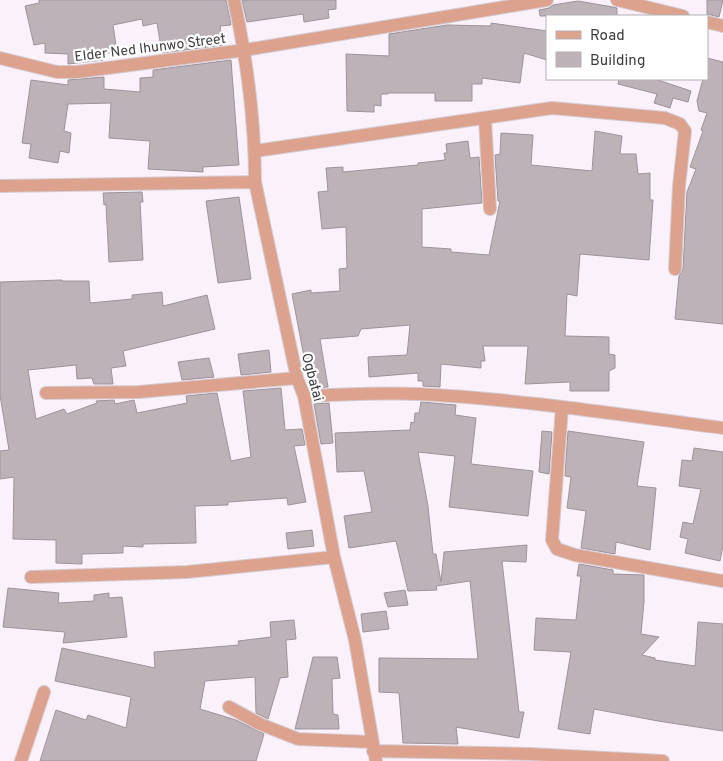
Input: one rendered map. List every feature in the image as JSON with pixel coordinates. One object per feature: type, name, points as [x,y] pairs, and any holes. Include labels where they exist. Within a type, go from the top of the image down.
[{"type":"street","name":"Ogbatai","points":[[234,0],[245,50],[255,151],[255,182],[296,378],[304,396],[334,557],[355,640],[374,752]]},
{"type":"street","name":"Elder Ned Ihunwo Street","points":[[0,58],[57,72],[78,72],[245,50],[547,0]]},
{"type":"street","points":[[617,0],[679,15]]},
{"type":"street","points":[[708,22],[723,26]]},
{"type":"street","points":[[255,151],[552,108],[665,118],[680,124],[685,131],[675,269]]},
{"type":"street","points":[[485,119],[490,209]]},
{"type":"street","points":[[0,186],[255,182]]},
{"type":"street","points":[[46,393],[139,392],[296,378]]},
{"type":"street","points":[[304,396],[416,394],[562,407],[723,428]]},
{"type":"street","points":[[562,407],[552,540],[557,549],[575,556],[723,581]]},
{"type":"street","points":[[31,577],[186,572],[334,557]]},
{"type":"street","points":[[21,761],[44,692]]},
{"type":"street","points":[[229,707],[260,724],[298,739],[374,752],[530,754],[663,761]]},
{"type":"building","points":[[39,0],[226,0],[231,25],[220,26],[223,45],[162,53],[157,23],[143,26],[142,19],[113,25],[117,52],[103,54],[103,60],[68,64],[68,54],[45,53],[45,43],[34,45],[25,6],[39,3]]},
{"type":"building","points":[[242,0],[336,0],[336,9],[328,10],[329,18],[304,22],[303,14],[247,22]]},
{"type":"building","points":[[707,0],[723,0],[719,17],[707,14]]},
{"type":"building","points":[[578,1],[617,8],[617,15],[540,16],[539,10],[553,5]]},
{"type":"building","points":[[491,23],[546,31],[546,60],[524,53],[520,83],[482,78],[482,84],[472,84],[472,101],[435,101],[435,93],[388,93],[381,94],[381,106],[374,105],[374,112],[347,111],[346,54],[389,56],[389,34],[447,25],[491,26]]},
{"type":"building","points":[[708,58],[723,62],[723,324],[675,319],[679,276],[683,269],[687,192],[696,169],[690,167],[703,131],[701,130],[707,113],[699,111],[697,101],[703,80],[708,80]]},
{"type":"building","points":[[231,60],[239,165],[203,167],[203,172],[148,169],[150,141],[109,138],[111,103],[68,104],[64,131],[71,133],[69,153],[60,151],[58,163],[29,158],[31,144],[22,143],[31,80],[68,85],[68,80],[104,77],[104,89],[140,92],[140,78],[153,77],[153,70]]},
{"type":"building","points":[[619,80],[658,80],[691,91],[688,102],[673,98],[670,108],[654,103],[657,94],[618,84]]},
{"type":"building","points":[[595,131],[622,136],[620,154],[636,154],[638,174],[650,173],[650,200],[653,200],[649,260],[580,254],[577,296],[567,294],[565,336],[609,337],[609,354],[615,355],[615,368],[609,371],[609,391],[570,391],[570,382],[525,384],[528,346],[483,346],[485,361],[481,361],[481,368],[441,364],[440,387],[423,386],[423,381],[418,381],[418,373],[369,377],[368,357],[407,355],[410,325],[361,329],[358,336],[320,339],[328,387],[310,388],[292,294],[311,290],[311,293],[340,291],[339,269],[347,268],[346,227],[322,229],[318,192],[328,191],[326,168],[343,167],[343,172],[418,165],[418,163],[445,160],[444,153],[447,153],[446,144],[468,141],[470,158],[479,157],[482,203],[422,209],[422,247],[451,249],[451,252],[489,255],[500,201],[498,201],[495,155],[500,154],[501,133],[533,135],[531,165],[592,171]]},
{"type":"building","points":[[142,192],[143,202],[140,202],[143,260],[109,262],[106,204],[104,205],[103,193]]},
{"type":"building","points":[[239,197],[251,279],[218,283],[206,201]]},
{"type":"building","points":[[89,281],[90,303],[132,299],[132,295],[162,292],[163,306],[207,295],[215,329],[123,351],[126,366],[111,368],[113,384],[94,384],[92,378],[77,379],[76,365],[28,370],[36,419],[64,409],[67,414],[97,403],[96,401],[114,400],[115,404],[134,400],[137,413],[187,403],[186,396],[217,393],[231,461],[251,457],[243,391],[281,388],[285,430],[302,429],[305,445],[294,446],[306,502],[288,505],[287,498],[228,502],[228,505],[195,506],[196,543],[143,544],[143,547],[123,546],[123,553],[82,554],[82,564],[56,563],[56,540],[13,539],[14,477],[0,479],[0,451],[9,450],[0,395],[0,282]]},
{"type":"building","points":[[269,350],[271,372],[241,375],[238,354]]},
{"type":"building","points":[[209,358],[214,377],[182,380],[178,362]]},
{"type":"building","points":[[421,402],[456,405],[455,415],[476,418],[471,464],[533,471],[528,516],[449,507],[455,456],[418,452],[428,506],[433,554],[436,554],[441,582],[444,552],[527,545],[526,562],[502,561],[519,712],[524,712],[519,738],[456,727],[458,744],[403,743],[399,693],[379,692],[379,658],[478,659],[470,581],[436,586],[437,590],[408,591],[396,541],[349,548],[344,516],[372,512],[364,471],[337,472],[335,433],[410,430],[411,422],[414,423],[415,413],[419,413]]},
{"type":"building","points":[[329,403],[333,443],[321,444],[314,404]]},
{"type":"building","points":[[542,431],[552,432],[549,474],[539,472]]},
{"type":"building","points":[[568,431],[644,442],[637,486],[656,488],[650,550],[616,542],[615,554],[581,548],[586,511],[567,508],[571,477],[565,476]]},
{"type":"building","points":[[694,448],[723,452],[723,546],[720,561],[685,553],[688,539],[680,537],[683,522],[693,524],[701,489],[679,486],[682,460],[692,461]]},
{"type":"building","points":[[312,530],[314,546],[288,549],[286,533]]},
{"type":"building","points":[[579,564],[613,570],[613,574],[644,575],[641,634],[659,637],[642,655],[655,658],[655,660],[695,666],[698,622],[723,624],[723,731],[594,709],[590,734],[558,729],[571,652],[534,650],[536,618],[576,620],[581,576],[577,576]]},
{"type":"building","points":[[8,588],[59,593],[58,603],[94,601],[94,595],[109,593],[109,598],[122,597],[127,637],[63,643],[65,632],[3,627]]},
{"type":"building","points":[[405,590],[408,605],[388,607],[384,593]]},
{"type":"building","points":[[386,611],[389,629],[363,632],[361,614]]},
{"type":"building","points":[[294,620],[296,639],[286,640],[288,677],[280,678],[268,719],[256,713],[255,677],[205,681],[200,709],[236,720],[264,734],[256,761],[40,761],[56,710],[86,720],[88,715],[126,728],[131,697],[55,681],[62,648],[155,668],[154,652],[239,645],[238,641],[271,637],[270,622]]},
{"type":"building","points":[[313,657],[337,657],[340,678],[332,679],[333,714],[338,715],[339,729],[295,729]]}]
